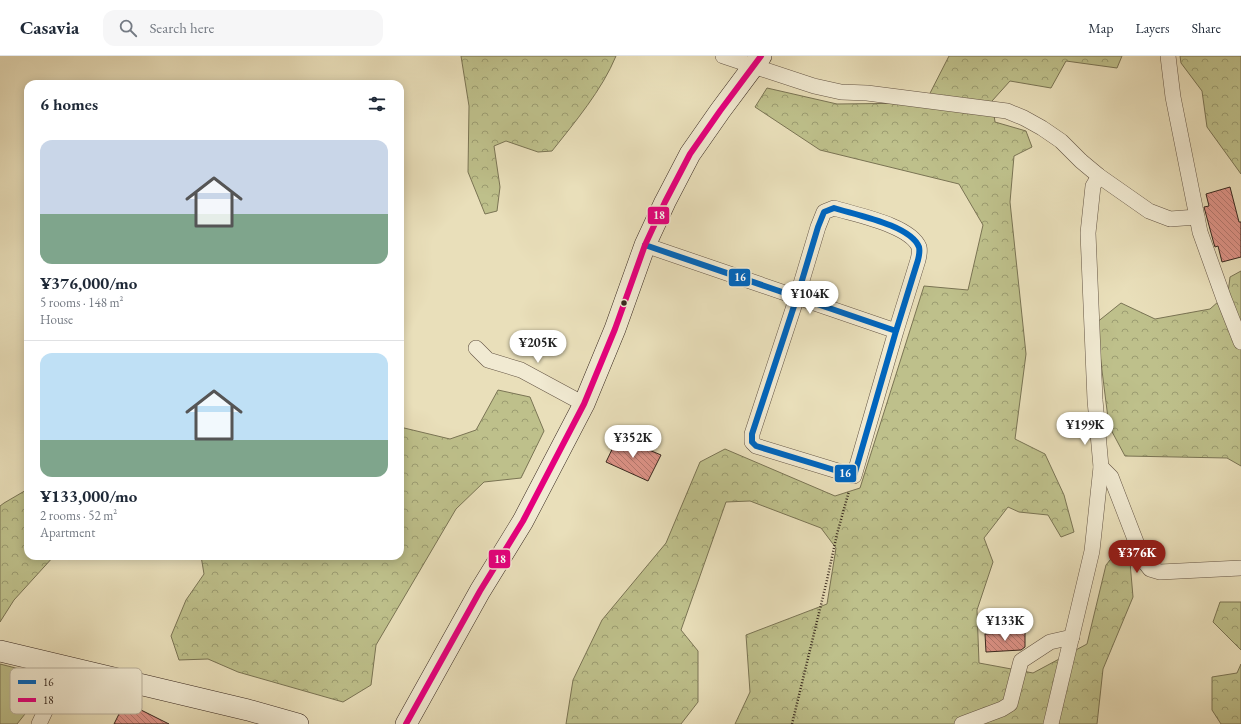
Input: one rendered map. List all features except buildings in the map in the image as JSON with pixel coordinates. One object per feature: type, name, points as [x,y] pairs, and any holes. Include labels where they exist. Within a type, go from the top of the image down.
[{"type":"main road","points":[[406,724],[480,591],[523,521],[584,404],[615,329],[645,246],[665,202],[690,154],[757,61]]},
{"type":"main road","points":[[0,651],[71,668]]},
{"type":"main road","points":[[142,685],[248,710],[298,724]]},
{"type":"street","points":[[723,56],[757,61],[814,86],[841,92],[867,93],[1007,111],[1024,118],[1061,141],[1099,176],[1149,211],[1170,219],[1197,217]]},
{"type":"street","points":[[1168,56],[1174,97],[1197,217],[1203,239],[1241,342]]},
{"type":"street","points":[[1051,724],[1092,551],[1100,467],[1095,400],[1088,233],[1093,186],[1099,176]]},
{"type":"street","points":[[834,208],[898,228],[912,237],[920,248],[918,260],[896,331],[854,476],[756,446],[752,442],[752,434],[824,212],[834,208]]},
{"type":"street","points":[[645,246],[896,331]]},
{"type":"street","points":[[476,348],[488,360],[521,370],[584,404]]},
{"type":"street","points":[[1100,467],[1111,477],[1143,560],[1150,569],[1160,572],[1241,568]]},
{"type":"street","points":[[962,724],[1002,709],[1010,704],[1021,661],[1050,642],[1072,637]]},
{"type":"street","points":[[39,724],[44,714]]},
{"type":"path","points":[[792,724],[837,534],[854,476]]},
{"type":"green space","points":[[461,56],[616,56],[596,93],[552,151],[538,152],[506,141],[494,146],[500,187],[497,211],[485,214],[468,172],[469,106]]},
{"type":"green space","points":[[949,56],[1122,56],[1117,68],[1066,61],[1051,88],[1010,81],[992,101],[995,122],[1026,131],[1032,147],[1014,156],[1010,202],[1026,354],[1015,439],[1045,454],[1064,495],[1074,532],[1061,537],[1048,515],[1019,512],[1008,507],[984,538],[993,562],[977,610],[979,663],[1033,673],[1087,644],[1106,565],[1119,549],[1130,562],[1133,597],[1103,669],[1097,724],[735,724],[750,692],[746,635],[827,604],[836,548],[821,528],[750,501],[726,502],[681,630],[698,651],[698,702],[681,724],[566,724],[573,680],[602,620],[666,543],[700,462],[725,449],[835,496],[860,488],[924,286],[968,290],[983,225],[959,184],[820,150],[755,107],[767,88],[837,104],[925,103]]},
{"type":"green space","points":[[1180,56],[1241,56],[1241,174],[1207,127],[1202,91],[1181,63]]},
{"type":"green space","points":[[1241,271],[1241,466],[1227,458],[1125,456],[1109,426],[1096,323],[1121,303],[1155,319],[1210,309],[1228,293],[1230,277]]},
{"type":"green space","points":[[498,390],[530,397],[544,431],[521,478],[484,482],[456,509],[376,645],[371,685],[343,702],[238,672],[208,659],[179,660],[171,636],[186,600],[204,574],[202,560],[404,560],[404,428],[450,439],[476,430]]},
{"type":"green space","points":[[24,491],[24,560],[50,560],[14,600],[0,622],[0,506]]},
{"type":"green space","points":[[1220,602],[1241,602],[1241,650],[1213,622]]},
{"type":"green space","points":[[0,664],[16,668],[10,668],[10,714],[25,714],[17,724],[0,724]]},
{"type":"green space","points":[[1241,664],[1241,724],[1221,724],[1212,710],[1212,677],[1237,673]]},
{"type":"transit line","name":"18","points":[[406,724],[480,591],[523,521],[584,404],[615,329],[645,245],[690,154],[761,56]]},
{"type":"transit line","name":"16","points":[[645,245],[896,331],[918,260],[919,247],[914,239],[905,233],[881,222],[834,208],[824,212],[818,227],[797,297],[752,434],[752,442],[756,446],[854,476],[896,331]]}]
